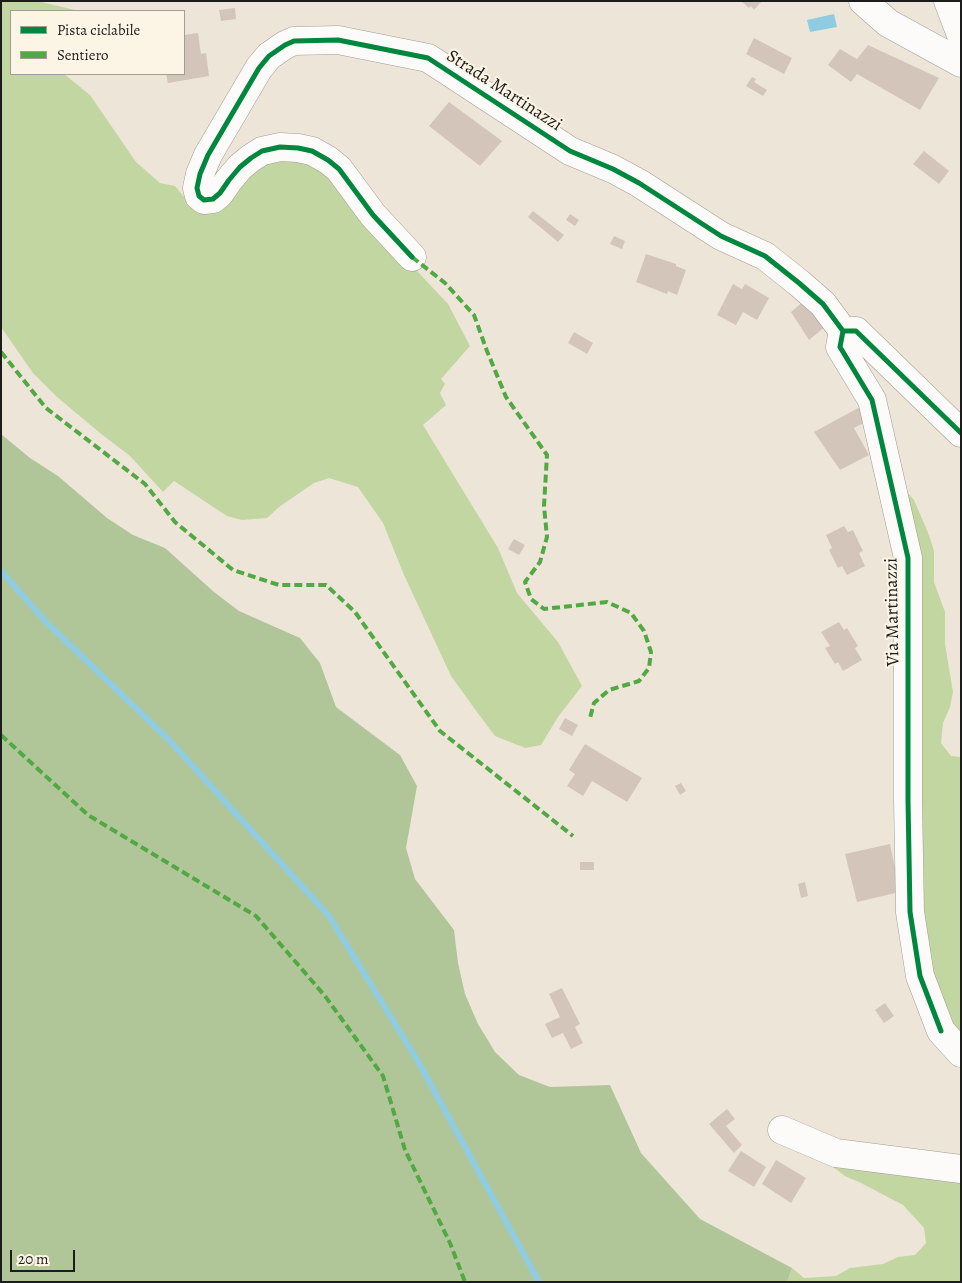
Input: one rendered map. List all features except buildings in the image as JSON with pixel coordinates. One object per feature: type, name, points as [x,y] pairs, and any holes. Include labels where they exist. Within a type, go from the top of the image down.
[{"type":"street","points":[[863,1],[888,23],[961,63]]},
{"type":"street","name":"Strada Martinazzi","points":[[412,257],[373,215],[339,169],[312,151],[280,147],[262,151],[240,167],[213,199],[204,200],[199,196],[197,188],[200,174],[208,155],[259,68],[269,56],[285,45],[294,41],[338,40],[428,58],[570,151],[613,169],[639,183],[721,236],[765,256],[822,304],[843,331]]},
{"type":"street","points":[[843,331],[856,331],[961,433]]},
{"type":"street","name":"Via Martinazzi","points":[[843,331],[840,347],[872,400],[908,558],[910,912],[920,976],[941,1031],[961,1052]]},
{"type":"street","points":[[782,1130],[836,1153],[961,1169]]},
{"type":"green space","points":[[1,1],[37,1],[75,10],[10,10],[10,75],[65,75],[90,95],[136,162],[160,183],[175,186],[185,198],[262,158],[324,164],[372,223],[448,304],[470,346],[441,379],[445,384],[440,393],[446,405],[423,425],[498,548],[517,593],[558,642],[582,686],[558,717],[541,745],[525,748],[495,736],[451,676],[404,575],[383,523],[358,487],[329,478],[314,483],[279,507],[267,518],[242,520],[227,516],[174,481],[163,492],[130,456],[57,397],[33,373],[1,327]]},
{"type":"green space","points":[[1,434],[30,458],[58,476],[107,518],[133,535],[165,548],[214,592],[239,611],[300,638],[320,663],[336,707],[400,755],[417,786],[406,848],[415,879],[454,930],[458,963],[465,994],[478,1024],[495,1052],[519,1075],[550,1087],[610,1085],[641,1153],[700,1219],[792,1268],[787,1282],[1,1282]]},
{"type":"green space","points":[[897,481],[914,500],[929,535],[934,551],[934,582],[945,612],[945,644],[953,692],[950,707],[943,723],[941,743],[951,756],[961,757],[961,1046],[934,998],[919,918]]},
{"type":"green space","points":[[839,1162],[961,1180],[961,1282],[787,1282],[792,1268],[804,1278],[836,1276],[850,1268],[883,1264],[898,1257],[915,1255],[926,1243],[924,1228],[903,1205],[845,1176],[833,1167]]},
{"type":"water","points":[[834,14],[837,27],[810,32],[807,20]]},
{"type":"waterway","points":[[1,571],[46,622],[169,740],[329,916],[419,1063],[539,1282]]},
{"type":"marked path","points":[[412,257],[445,283],[474,315],[506,397],[547,455],[544,506],[547,537],[540,562],[525,582],[531,599],[544,609],[607,602],[631,613],[644,631],[651,652],[649,668],[639,681],[609,690],[594,703],[590,718]]},
{"type":"marked path","points":[[1,352],[46,408],[145,484],[175,522],[233,570],[279,585],[326,585],[355,612],[440,731],[573,836]]},
{"type":"marked path","points":[[1,735],[88,815],[256,916],[325,996],[383,1076],[405,1150],[450,1243],[465,1282]]},
{"type":"cycle path","points":[[412,257],[373,215],[339,169],[312,151],[280,147],[262,151],[240,167],[213,199],[204,200],[199,196],[197,188],[200,174],[208,155],[259,68],[269,56],[285,45],[294,41],[338,40],[428,58],[570,151],[613,169],[639,183],[721,236],[765,256],[823,304],[843,331]]},
{"type":"cycle path","points":[[941,1031],[920,976],[910,912],[908,558],[872,400],[840,347],[843,331],[856,331],[961,433]]}]
